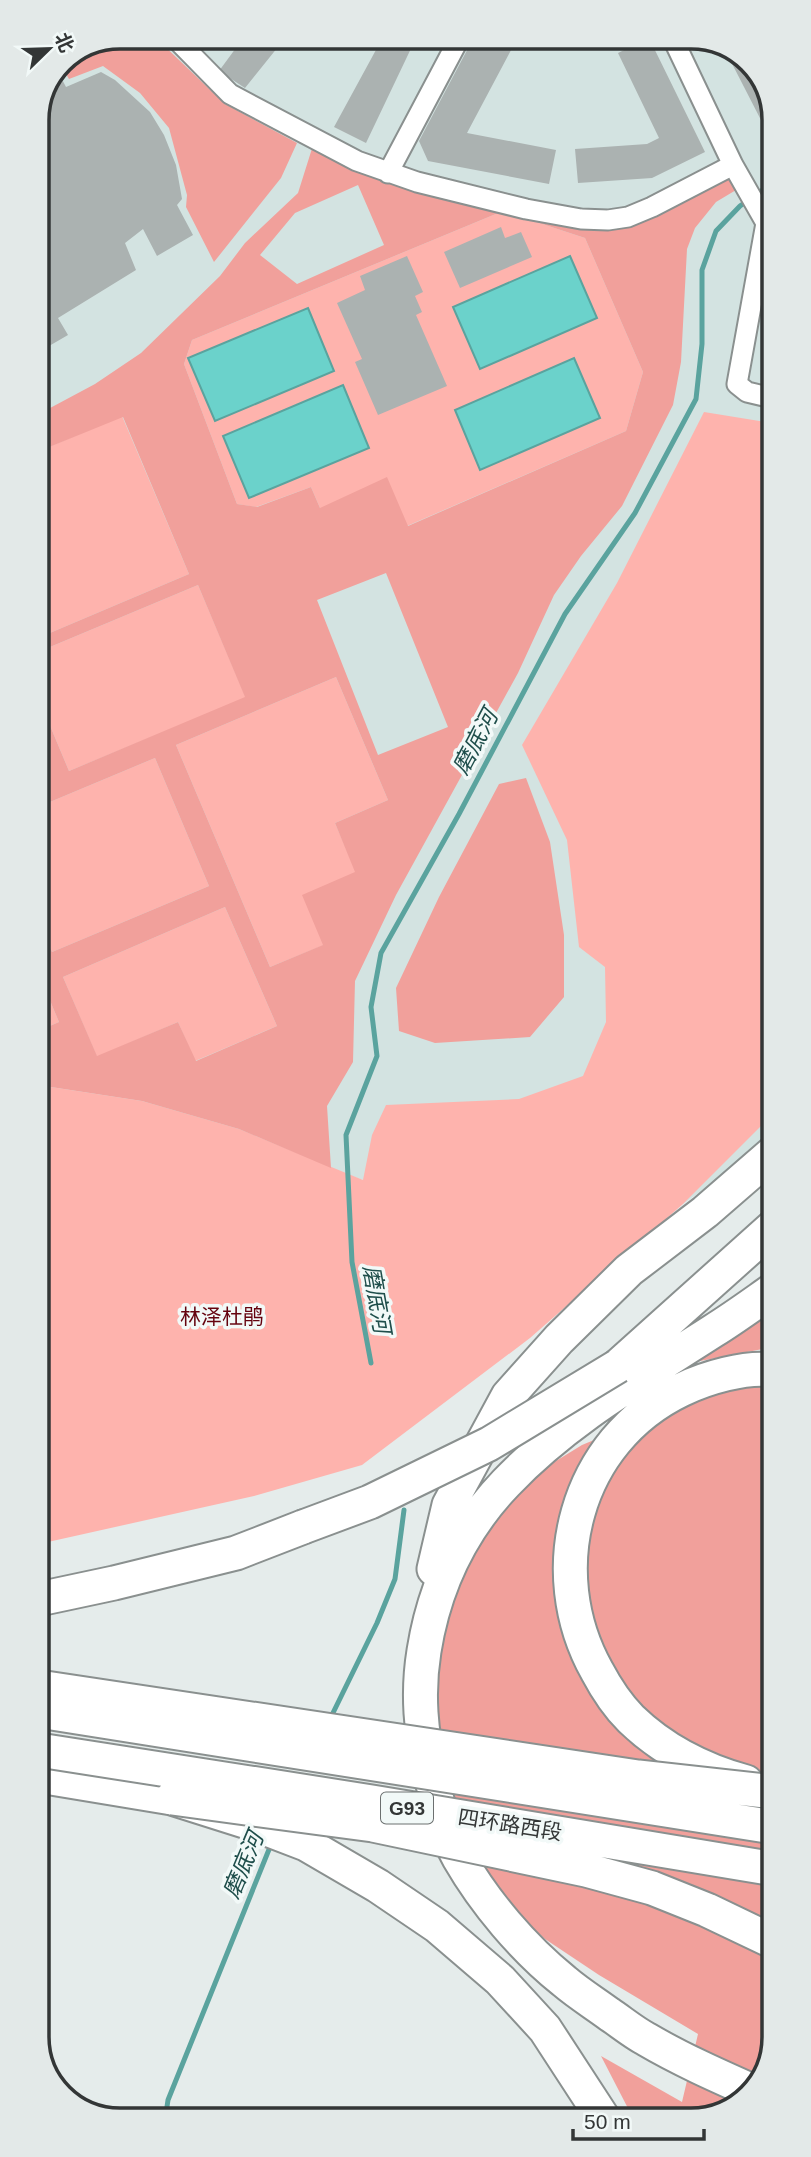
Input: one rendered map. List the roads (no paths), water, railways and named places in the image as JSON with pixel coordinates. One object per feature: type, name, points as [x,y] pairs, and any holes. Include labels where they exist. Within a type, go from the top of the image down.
[{"type":"highway","points":[[742,2086],[645,2039],[563,1981],[503,1920],[458,1857],[446,1827],[422,1737],[419,1709],[429,1591],[449,1505],[508,1396],[559,1339],[629,1270],[705,1212],[762,1163]]},
{"type":"highway","points":[[618,1366],[762,1237]]},
{"type":"highway","points":[[49,1597],[236,1553],[370,1502],[489,1444],[618,1366],[762,1260]]},
{"type":"highway","points":[[421,1670],[428,1623],[442,1581],[474,1521],[505,1484],[582,1416],[762,1298]]},
{"type":"highway","points":[[762,1368],[698,1381],[662,1399],[628,1427],[606,1453],[578,1508],[572,1540],[570,1580],[574,1618],[586,1653],[605,1686],[630,1718],[689,1761],[724,1776],[762,1787]]},
{"type":"highway","points":[[49,1689],[638,1777],[762,1790]]},
{"type":"highway","name":"四环路西段","points":[[49,1713],[762,1825]]},
{"type":"highway","name":"四环路西段","points":[[49,1752],[762,1867]]},
{"type":"highway","points":[[49,1778],[172,1798],[373,1825],[586,1870],[652,1888],[762,1936]]},
{"type":"highway","points":[[172,1798],[306,1844],[378,1886],[437,1926],[500,1980],[545,2029],[596,2108]]},
{"type":"street","points":[[186,49],[230,94],[357,161],[417,182],[526,209],[581,219],[608,220],[628,217],[736,171]]},
{"type":"street","points":[[388,173],[454,49]]},
{"type":"street","points":[[678,49],[736,171],[762,214]]},
{"type":"street","points":[[762,245],[737,384],[747,392],[762,396]]},
{"type":"water","points":[[570,256],[597,318],[480,369],[453,307]]},
{"type":"water","points":[[308,308],[334,371],[215,421],[188,358]]},
{"type":"water","points":[[574,358],[600,418],[480,470],[455,410]]},
{"type":"water","points":[[343,385],[369,448],[249,498],[223,436]]},
{"type":"waterway","name":"磨底河","points":[[371,1363],[352,1262],[346,1135],[377,1056],[371,1007],[381,953],[459,814],[565,614],[635,513],[696,399],[702,344],[702,270],[716,231],[740,206],[762,190]]},
{"type":"waterway","name":"磨底河","points":[[330,1719],[377,1623],[395,1579],[404,1510]]},
{"type":"waterway","name":"磨底河","points":[[167,2108],[272,1842]]},
{"type":"park label","name":"林泽杜鹃","points":[[222,1317]]}]
